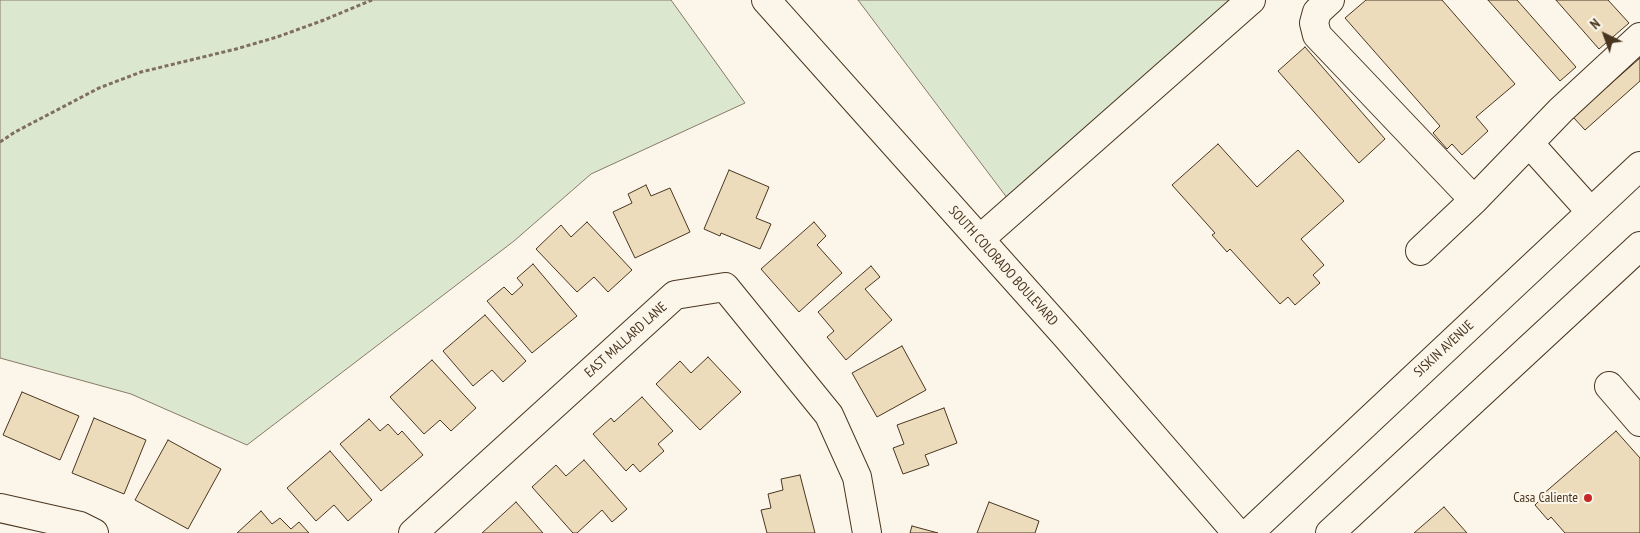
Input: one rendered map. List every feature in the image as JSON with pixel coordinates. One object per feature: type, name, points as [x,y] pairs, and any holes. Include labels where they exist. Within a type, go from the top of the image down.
[{"type":"street","name":"SOUTH COLORADO BOULEVARD","points":[[766,0],[1237,533]]},
{"type":"street","points":[[980,240],[1251,0]]},
{"type":"street","points":[[1330,0],[1317,12],[1314,23],[1317,36],[1474,200]]},
{"type":"street","points":[[1420,251],[1474,200],[1561,110],[1640,37]]},
{"type":"street","points":[[1529,143],[1591,212]]},
{"type":"street","name":"SISKIN AVENUE","points":[[1249,533],[1640,166]]},
{"type":"street","points":[[1330,533],[1640,246]]},
{"type":"street","name":"EAST MALLARD LANE","points":[[414,533],[674,295],[725,287],[828,415],[857,477],[867,533]]},
{"type":"street","points":[[1609,386],[1640,422]]},
{"type":"street","points":[[0,508],[80,526],[94,533]]},
{"type":"path","points":[[0,142],[15,132],[99,88],[140,72],[277,37],[372,0]]},
{"type":"green space","points":[[0,0],[671,0],[745,103],[591,174],[514,241],[247,445],[131,394],[0,358]]},
{"type":"green space","points":[[858,0],[1256,0],[1020,215]]},
{"type":"building","points":[[1366,0],[1442,0],[1515,84],[1476,117],[1488,131],[1462,155],[1452,144],[1447,149],[1433,133],[1440,126],[1345,18]]},
{"type":"building","points":[[1488,0],[1517,0],[1576,67],[1560,81]]},
{"type":"building","points":[[1556,0],[1608,0],[1629,23],[1599,49]]},
{"type":"building","points":[[1305,47],[1385,139],[1359,163],[1278,71]]},
{"type":"building","points":[[1640,58],[1640,81],[1585,130],[1573,117]]},
{"type":"building","points":[[1218,144],[1257,187],[1298,150],[1344,201],[1301,239],[1324,265],[1313,275],[1320,283],[1295,305],[1288,297],[1280,304],[1230,249],[1227,252],[1212,235],[1215,233],[1172,185]]},
{"type":"building","points":[[729,170],[769,187],[756,218],[771,224],[760,249],[721,233],[720,236],[704,229]]},
{"type":"building","points":[[646,185],[651,196],[670,188],[690,232],[635,258],[613,212],[632,203],[628,194]]},
{"type":"building","points":[[587,222],[632,270],[608,292],[594,277],[577,292],[536,249],[561,225],[571,237]]},
{"type":"building","points":[[814,222],[826,236],[817,245],[842,273],[799,312],[761,269]]},
{"type":"building","points":[[533,264],[577,316],[532,353],[487,301],[504,287],[512,295],[523,285],[517,278]]},
{"type":"building","points":[[871,266],[880,277],[865,289],[892,320],[846,360],[827,337],[834,331],[818,312]]},
{"type":"building","points":[[485,315],[526,361],[503,382],[492,370],[473,386],[443,351]]},
{"type":"building","points":[[902,346],[926,390],[877,417],[852,373]]},
{"type":"building","points":[[708,357],[741,392],[700,430],[656,384],[680,361],[691,373]]},
{"type":"building","points":[[432,360],[476,408],[451,431],[440,420],[424,434],[390,397]]},
{"type":"building","points":[[22,392],[79,416],[60,460],[3,435]]},
{"type":"building","points":[[642,397],[673,431],[658,444],[664,451],[640,472],[633,464],[626,471],[593,434],[611,418],[614,422]]},
{"type":"building","points":[[944,408],[957,443],[925,455],[929,465],[903,474],[893,448],[904,444],[897,425]]},
{"type":"building","points":[[94,418],[146,440],[124,494],[72,473]]},
{"type":"building","points":[[369,419],[380,431],[388,424],[398,435],[402,431],[423,455],[381,491],[340,444]]},
{"type":"building","points":[[1616,431],[1640,458],[1640,533],[1565,533],[1551,517],[1548,520],[1535,505],[1543,497],[1542,495]]},
{"type":"building","points":[[168,440],[221,469],[188,529],[135,500]]},
{"type":"building","points":[[330,451],[372,500],[348,521],[334,505],[316,521],[287,488]]},
{"type":"building","points":[[584,460],[627,509],[612,522],[602,510],[577,533],[573,533],[532,487],[556,465],[566,476]]},
{"type":"building","points":[[800,475],[815,533],[767,533],[761,510],[771,508],[768,494],[783,490],[781,479]]},
{"type":"building","points":[[516,502],[543,533],[482,533]]},
{"type":"building","points":[[989,502],[1039,521],[1035,533],[977,533]]},
{"type":"building","points":[[1444,507],[1467,533],[1414,533]]},
{"type":"building","points":[[261,511],[272,524],[280,518],[291,529],[299,522],[309,533],[237,533]]},
{"type":"building","points":[[912,526],[938,533],[910,533]]},
{"type":"place","name":"Casa Caliente","points":[[1588,498]]}]
